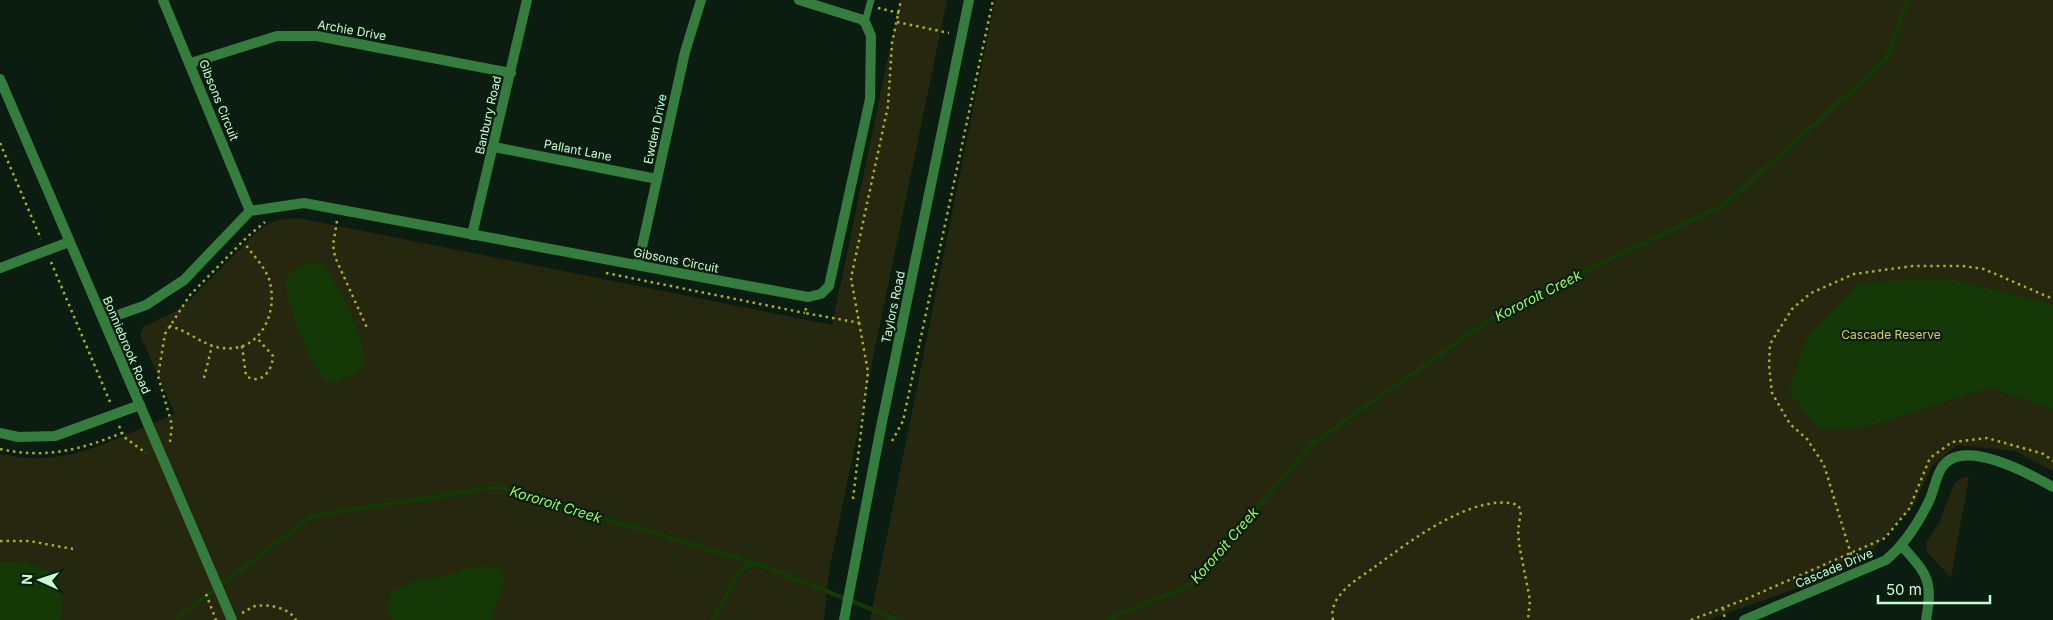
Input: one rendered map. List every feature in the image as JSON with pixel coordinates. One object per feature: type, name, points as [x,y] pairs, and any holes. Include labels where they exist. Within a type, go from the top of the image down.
[{"type":"street","name":"Gibsons Circuit","points":[[163,0],[191,63],[250,211],[304,203],[338,215],[472,235],[808,297]]},
{"type":"street","name":"Banbury Road","points":[[472,235],[527,0]]},
{"type":"street","name":"Ewden Drive","points":[[638,265],[685,52],[701,0]]},
{"type":"street","points":[[799,0],[865,22],[871,36],[870,99],[829,286],[820,294],[808,297]]},
{"type":"street","name":"Taylors Road","points":[[844,620],[969,0]]},
{"type":"street","name":"Archie Drive","points":[[191,63],[277,36],[317,36],[510,73]]},
{"type":"street","name":"Bonniebrook Road","points":[[0,79],[167,471],[236,618]]},
{"type":"street","name":"Pallant Lane","points":[[494,147],[657,179]]},
{"type":"street","points":[[104,320],[146,305],[184,280],[250,211]]},
{"type":"street","points":[[0,268],[69,242]]},
{"type":"street","points":[[0,433],[18,437],[55,436],[140,405]]},
{"type":"street","name":"Cascade Drive","points":[[1744,620],[1886,560],[1902,546],[1930,501],[1941,468],[1952,458],[1966,455],[1993,459],[2019,468],[2053,487]]},
{"type":"street","points":[[1902,546],[1927,576],[1930,597],[1926,620]]},
{"type":"lane","points":[[865,22],[870,3]]},
{"type":"path","points":[[852,506],[868,372],[851,278],[888,106],[892,43],[902,0]]},
{"type":"path","points":[[891,443],[903,421],[993,0]]},
{"type":"path","points":[[870,3],[899,13]]},
{"type":"path","points":[[897,22],[962,36]]},
{"type":"path","points":[[0,143],[124,437],[146,452],[148,457]]},
{"type":"path","points":[[329,218],[338,215],[333,246],[368,330]]},
{"type":"path","points":[[169,444],[172,425],[158,376],[164,334],[190,295],[247,237],[270,220]]},
{"type":"path","points":[[170,326],[183,329],[212,346],[222,348],[242,346],[257,338],[267,324],[271,310],[271,293],[268,278],[245,244]]},
{"type":"path","points":[[1855,573],[1851,553],[1824,465],[1807,439],[1790,424],[1772,393],[1770,344],[1792,309],[1811,293],[1829,283],[1854,274],[1913,266],[1963,266],[1984,269],[2053,300]]},
{"type":"path","points":[[600,272],[860,323]]},
{"type":"path","points":[[805,313],[808,297]]},
{"type":"path","points":[[242,346],[246,376],[253,380],[260,379],[270,369],[273,356],[257,338]]},
{"type":"path","points":[[204,378],[212,346]]},
{"type":"path","points":[[1691,620],[1885,538],[1909,509],[1930,458],[1952,442],[1987,438],[2044,454],[2053,461]]},
{"type":"path","points":[[1333,620],[1332,614],[1335,602],[1345,588],[1420,534],[1448,519],[1482,506],[1511,503],[1518,505],[1521,511],[1518,530],[1519,544],[1529,589],[1528,620]]},
{"type":"path","points":[[0,541],[29,541],[73,549]]},
{"type":"path","points":[[236,618],[255,606],[276,606],[294,616],[296,620]]},
{"type":"path","points":[[1723,608],[1725,620]]},
{"type":"green space","points":[[900,0],[947,0],[829,571],[824,620],[0,620],[0,454],[23,458],[49,458],[67,455],[104,444],[175,414],[140,335],[143,327],[174,312],[188,302],[253,236],[264,227],[276,221],[303,219],[832,325]]},
{"type":"green space","name":"Cascade Reserve","points":[[995,0],[2053,0],[2053,471],[2015,451],[1957,445],[1932,466],[1913,506],[1868,555],[1820,580],[1708,620],[870,620]]},
{"type":"green space","points":[[1963,477],[1969,477],[1951,578],[1927,552],[1926,542],[1939,523],[1954,484]]},
{"type":"shaded area","points":[[319,262],[333,281],[349,310],[363,354],[363,364],[357,374],[335,382],[328,381],[322,376],[307,350],[294,316],[286,287],[286,279],[291,271],[300,266]]},
{"type":"shaded area","points":[[1947,278],[2053,305],[2053,409],[1989,388],[1865,427],[1820,429],[1789,392],[1806,339],[1859,283]]},
{"type":"shaded area","points":[[0,562],[28,564],[39,567],[49,573],[57,581],[61,591],[60,620],[0,620]]},
{"type":"shaded area","points":[[478,566],[499,567],[505,579],[491,620],[392,620],[387,609],[391,592],[416,580],[441,577]]},
{"type":"waterway","name":"Kororoit Creek","points":[[1107,620],[1190,585],[1313,443],[1505,309],[1724,205],[1886,60],[1908,0]]},
{"type":"waterway","name":"Kororoit Creek","points":[[174,620],[312,516],[498,487],[758,564],[899,620]]},
{"type":"waterway","points":[[713,620],[739,571],[756,565]]}]
